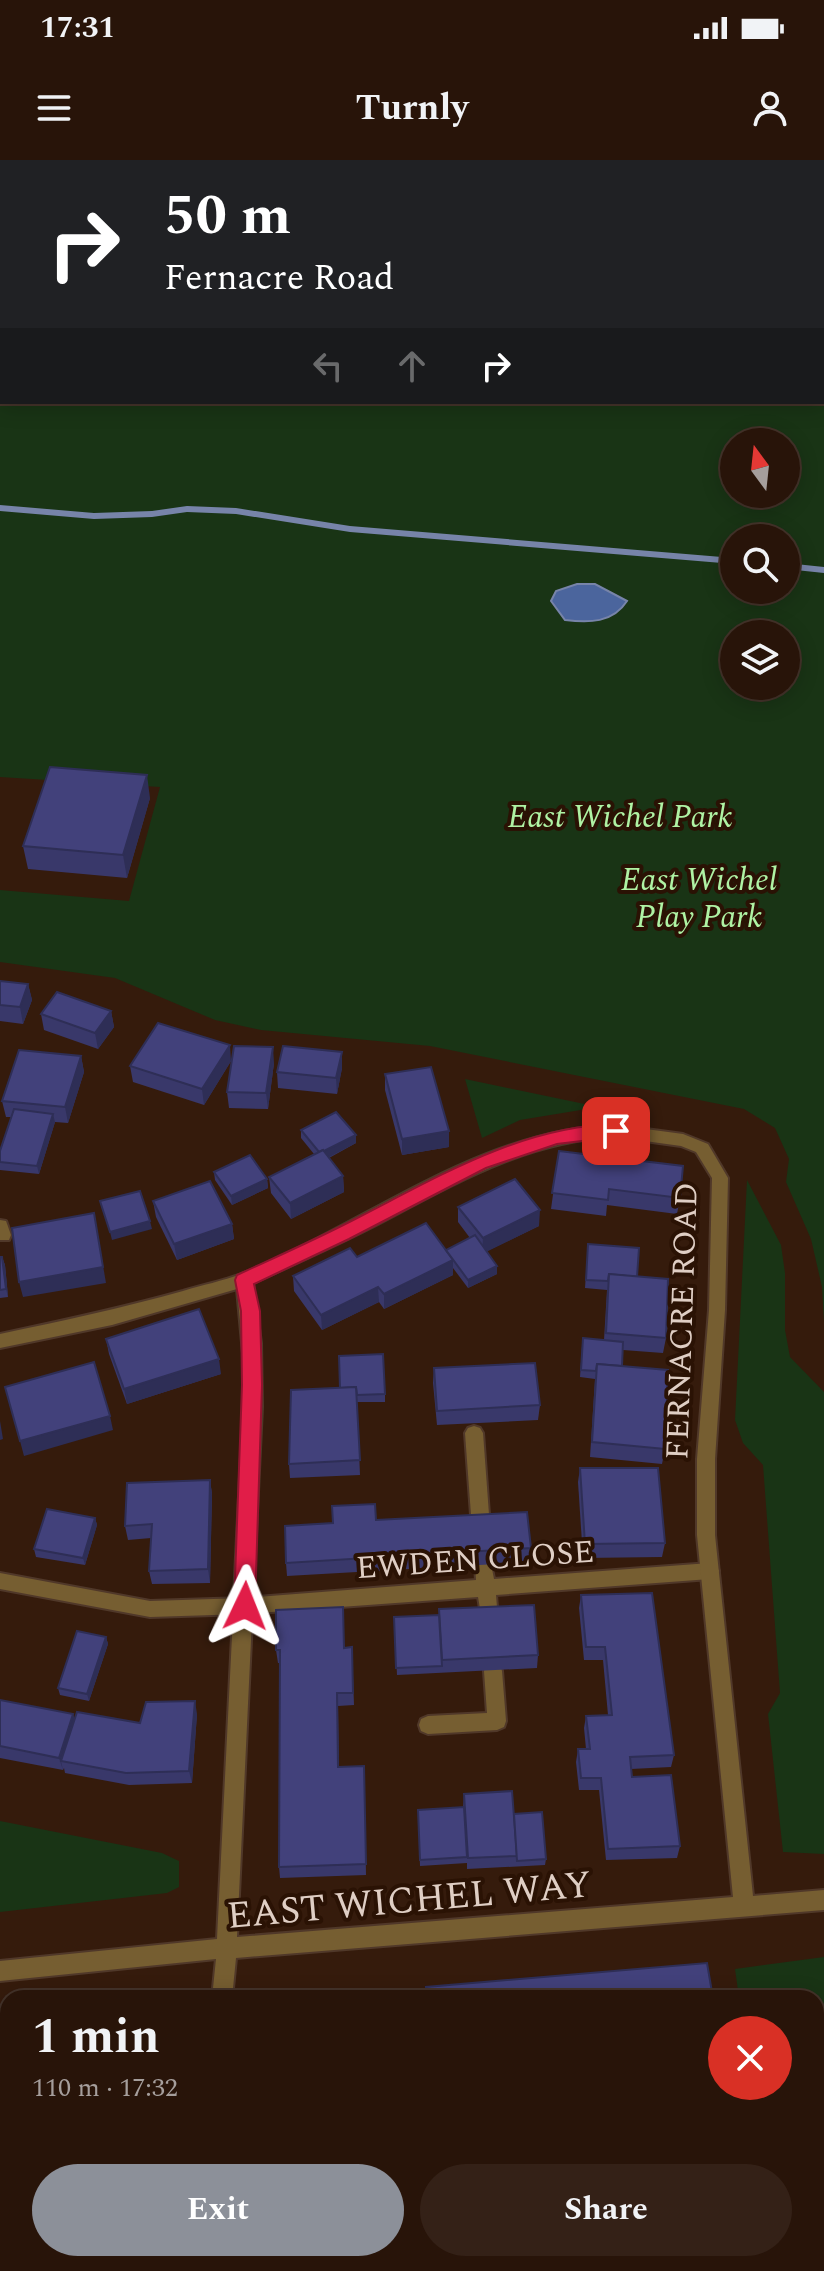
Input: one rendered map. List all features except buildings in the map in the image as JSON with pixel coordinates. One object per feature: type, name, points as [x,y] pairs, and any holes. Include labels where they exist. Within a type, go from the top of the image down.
[{"type":"street","name":"FERNACRE ROAD","points":[[0,1341],[112,1318],[244,1280],[343,1234],[480,1163],[556,1137],[616,1131],[683,1140],[702,1148],[720,1178],[717,1310],[706,1459],[706,1535],[744,1906]]},
{"type":"street","points":[[223,1990],[229,1948],[230,1846],[245,1606],[252,1385],[251,1311],[244,1280]]},
{"type":"street","points":[[474,1433],[481,1528]]},
{"type":"street","points":[[484,1565],[489,1620]]},
{"type":"street","name":"EWDEN CLOSE","points":[[0,1581],[150,1609],[245,1606],[710,1571]]},
{"type":"street","points":[[428,1725],[497,1721],[493,1671]]},
{"type":"street","name":"EAST WICHEL WAY","points":[[0,1971],[229,1948],[824,1900]]},
{"type":"green space","points":[[0,404],[824,404],[824,1322],[822,1287],[811,1239],[786,1182],[789,1159],[775,1128],[744,1109],[430,1046],[261,1030],[215,1020],[115,978],[0,962],[0,890],[129,901],[160,787],[0,777]]},
{"type":"green space","points":[[465,1079],[599,1107],[520,1120],[482,1138]]},
{"type":"green space","points":[[747,1180],[781,1245],[785,1273],[785,1330],[790,1357],[824,1392],[824,1854],[783,1852],[768,1714],[780,1693],[763,1465],[743,1443],[735,1420]]},
{"type":"green space","points":[[0,1821],[162,1853],[179,1861],[179,1887],[167,1893],[0,1912]]},
{"type":"green space","points":[[824,1957],[824,1990],[738,1990],[735,1969]]},
{"type":"water","points":[[577,584],[595,584],[627,601],[615,614],[600,620],[565,620],[551,601],[556,591]]},
{"type":"waterway","points":[[0,508],[94,516],[187,509],[236,511],[350,529],[720,560]]},
{"type":"waterway","points":[[800,567],[824,570]]},
{"type":"route","points":[[245,1606],[252,1385],[251,1311],[244,1280],[343,1234],[480,1163],[556,1137],[616,1131]]},
{"type":"park label","name":"East Wichel Park","points":[[620,816]]},
{"type":"park label","name":"East Wichel Play Park","points":[[699,898]]}]
